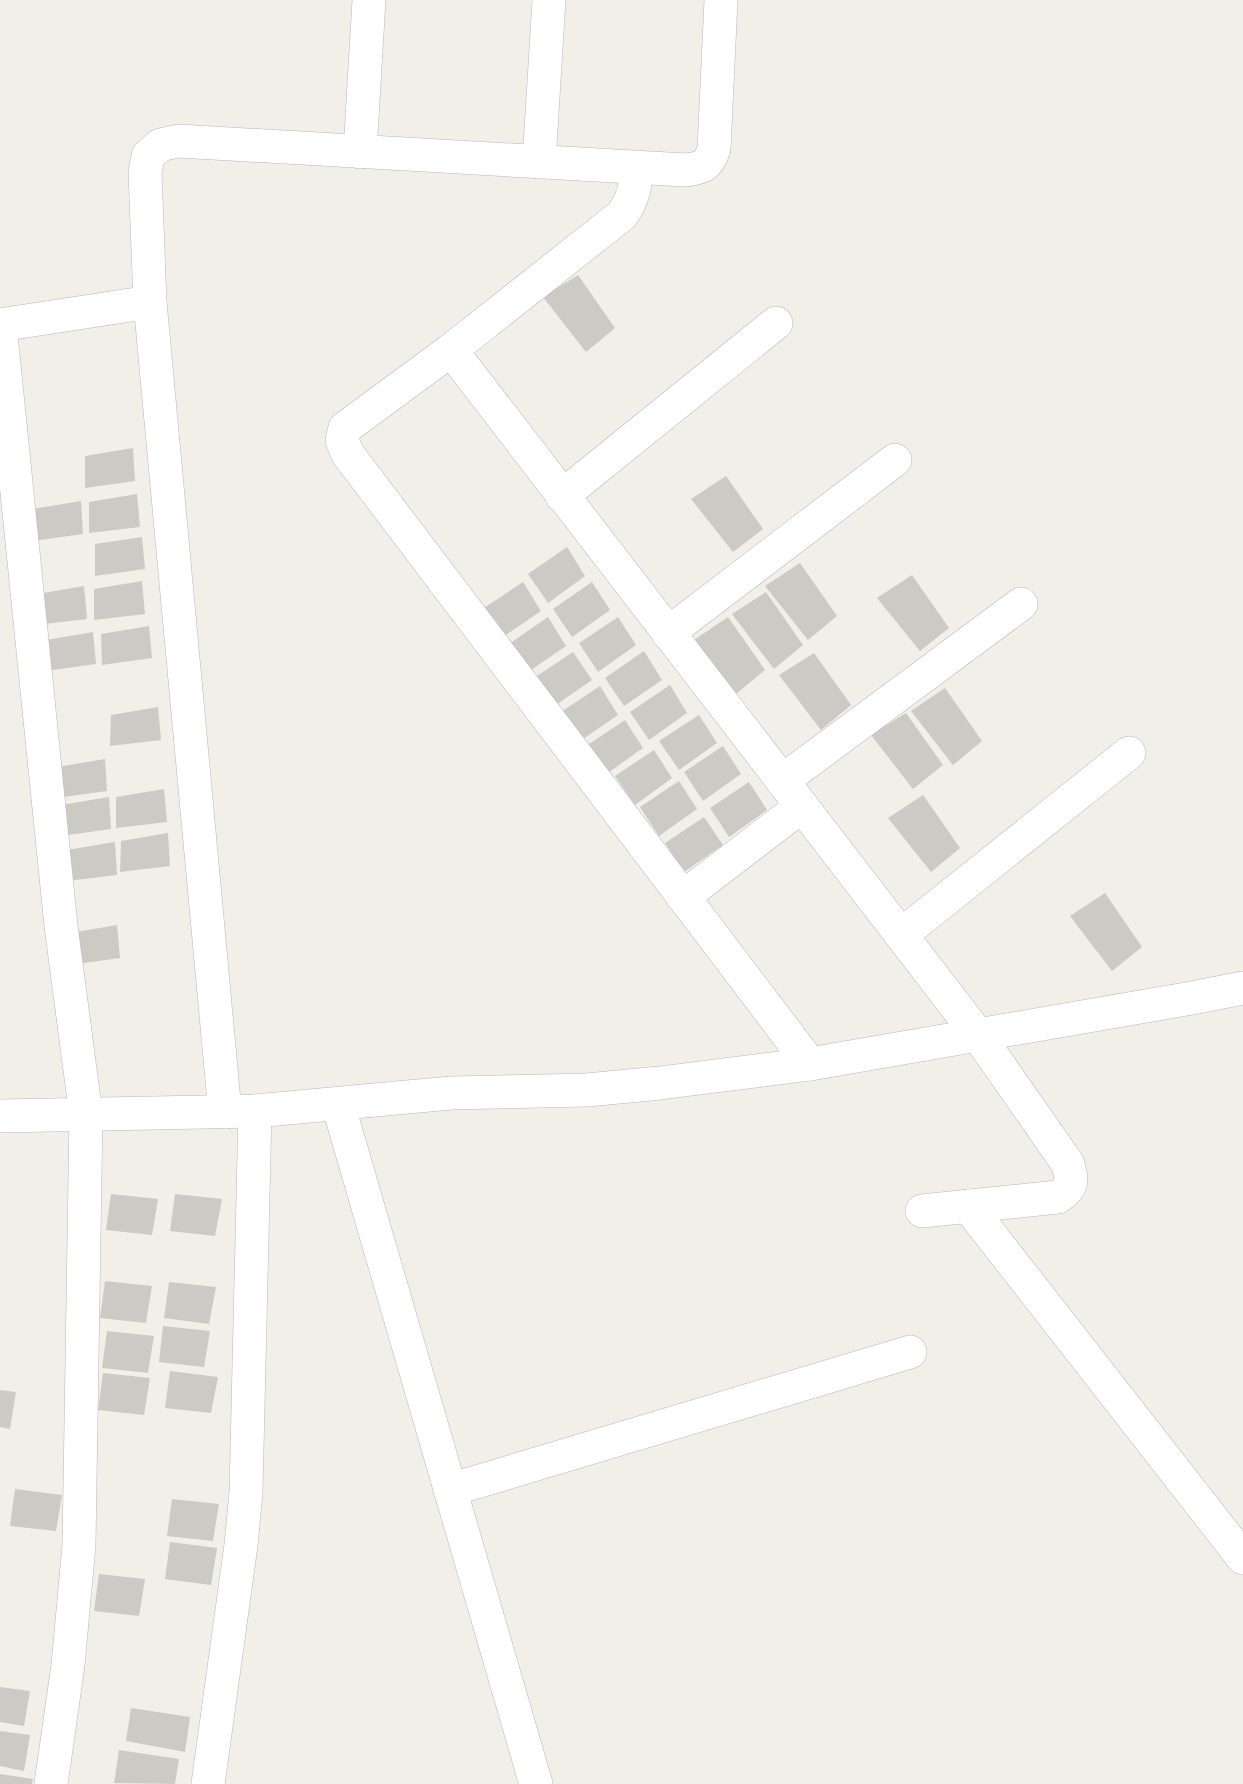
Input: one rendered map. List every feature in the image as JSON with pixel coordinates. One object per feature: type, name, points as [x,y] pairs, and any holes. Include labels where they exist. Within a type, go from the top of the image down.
[{"type":"street","points":[[360,152],[369,0]]},
{"type":"street","points":[[539,162],[549,0]]},
{"type":"street","points":[[208,1784],[241,1545],[246,1492],[240,1112],[150,302],[146,172],[148,156],[160,145],[178,141],[637,168],[685,170],[700,168],[710,161],[714,149],[721,0]]},
{"type":"street","points":[[637,168],[634,194],[622,215],[451,351],[345,428],[342,440],[347,453],[810,1064]]},
{"type":"street","points":[[51,1784],[68,1665],[79,1545],[86,1115],[61,926],[0,325],[150,302]]},
{"type":"street","points":[[562,496],[776,323]]},
{"type":"street","points":[[451,351],[978,1035],[1068,1164],[1072,1180],[1069,1189],[1058,1197],[922,1211]]},
{"type":"street","points":[[668,633],[895,460]]},
{"type":"street","points":[[782,781],[1021,604]]},
{"type":"street","points":[[901,935],[1129,753]]},
{"type":"street","points":[[683,897],[802,806]]},
{"type":"street","points":[[0,1116],[240,1112],[451,1093],[586,1090],[660,1083],[810,1064],[1243,988]]},
{"type":"street","points":[[338,1104],[536,1784]]},
{"type":"street","points":[[968,1206],[1243,1558]]},
{"type":"street","points":[[450,1490],[910,1352]]},
{"type":"building","points":[[578,275],[615,328],[586,352],[543,297]]},
{"type":"building","points":[[133,448],[135,481],[85,488],[85,456]]},
{"type":"building","points":[[726,476],[763,529],[733,552],[691,499]]},
{"type":"building","points":[[137,494],[140,527],[89,533],[89,502]]},
{"type":"building","points":[[81,501],[83,534],[33,541],[33,509]]},
{"type":"building","points":[[142,537],[145,569],[95,576],[95,544]]},
{"type":"building","points":[[567,547],[585,576],[548,603],[528,574]]},
{"type":"building","points":[[800,563],[837,616],[808,640],[765,586]]},
{"type":"building","points":[[912,575],[949,628],[920,651],[877,598]]},
{"type":"building","points":[[142,581],[145,614],[94,620],[94,589]]},
{"type":"building","points":[[523,582],[541,611],[503,637],[484,608]]},
{"type":"building","points":[[592,582],[610,610],[572,637],[553,609]]},
{"type":"building","points":[[84,586],[87,619],[36,625],[37,594]]},
{"type":"building","points":[[766,592],[803,645],[774,669],[732,614]]},
{"type":"building","points":[[548,617],[566,646],[528,672],[509,644]]},
{"type":"building","points":[[618,617],[636,645],[598,672],[579,643]]},
{"type":"building","points":[[728,617],[765,670],[736,694],[694,640]]},
{"type":"building","points":[[149,626],[152,658],[102,665],[101,634]]},
{"type":"building","points":[[93,632],[96,664],[45,671],[46,640]]},
{"type":"building","points":[[644,651],[662,680],[624,706],[605,678]]},
{"type":"building","points":[[573,652],[592,680],[553,707],[534,678]]},
{"type":"building","points":[[814,653],[851,705],[821,730],[779,675]]},
{"type":"building","points":[[670,685],[687,713],[649,740],[630,712]]},
{"type":"building","points":[[600,686],[618,715],[580,741],[561,712]]},
{"type":"building","points":[[945,688],[982,741],[953,765],[911,711]]},
{"type":"building","points":[[158,707],[161,740],[110,746],[111,715]]},
{"type":"building","points":[[906,713],[943,765],[913,789],[871,735]]},
{"type":"building","points":[[699,715],[717,743],[679,770],[659,741]]},
{"type":"building","points":[[625,720],[643,748],[605,775],[586,746]]},
{"type":"building","points":[[723,746],[741,774],[703,801],[684,772]]},
{"type":"building","points":[[654,750],[672,778],[635,805],[615,776]]},
{"type":"building","points":[[105,759],[107,791],[57,798],[57,767]]},
{"type":"building","points":[[679,781],[697,809],[659,836],[640,807]]},
{"type":"building","points":[[749,782],[767,810],[729,837],[710,808]]},
{"type":"building","points":[[164,789],[167,822],[116,828],[116,797]]},
{"type":"building","points":[[923,795],[960,848],[931,872],[888,818]]},
{"type":"building","points":[[109,797],[111,829],[61,836],[61,805]]},
{"type":"building","points":[[704,817],[723,845],[684,872],[665,843]]},
{"type":"building","points":[[168,833],[170,866],[120,872],[121,841]]},
{"type":"building","points":[[115,842],[117,875],[67,881],[67,850]]},
{"type":"building","points":[[1105,893],[1142,947],[1112,971],[1070,916]]},
{"type":"building","points":[[117,925],[120,958],[70,965],[70,933]]},
{"type":"building","points":[[111,1194],[158,1199],[152,1235],[106,1230]]},
{"type":"building","points":[[175,1194],[222,1199],[215,1236],[170,1231]]},
{"type":"building","points":[[105,1281],[152,1286],[146,1323],[100,1318]]},
{"type":"building","points":[[169,1282],[216,1287],[209,1324],[164,1318]]},
{"type":"building","points":[[163,1326],[210,1331],[204,1367],[159,1362]]},
{"type":"building","points":[[107,1331],[154,1336],[148,1373],[102,1368]]},
{"type":"building","points":[[170,1371],[218,1377],[211,1413],[165,1408]]},
{"type":"building","points":[[103,1373],[150,1378],[144,1415],[98,1410]]},
{"type":"building","points":[[0,1390],[16,1392],[10,1429],[0,1427]]},
{"type":"building","points":[[15,1489],[62,1495],[56,1531],[10,1526]]},
{"type":"building","points":[[172,1499],[219,1504],[213,1541],[167,1536]]},
{"type":"building","points":[[170,1542],[217,1548],[211,1585],[165,1579]]},
{"type":"building","points":[[99,1574],[145,1579],[139,1616],[94,1611]]},
{"type":"building","points":[[0,1687],[30,1691],[24,1726],[0,1722]]},
{"type":"building","points":[[131,1708],[190,1717],[185,1752],[126,1741]]},
{"type":"building","points":[[0,1731],[30,1735],[24,1771],[0,1766]]},
{"type":"building","points":[[119,1750],[179,1759],[175,1784],[114,1783]]},
{"type":"building","points":[[0,1774],[33,1779],[32,1784],[0,1784]]}]
